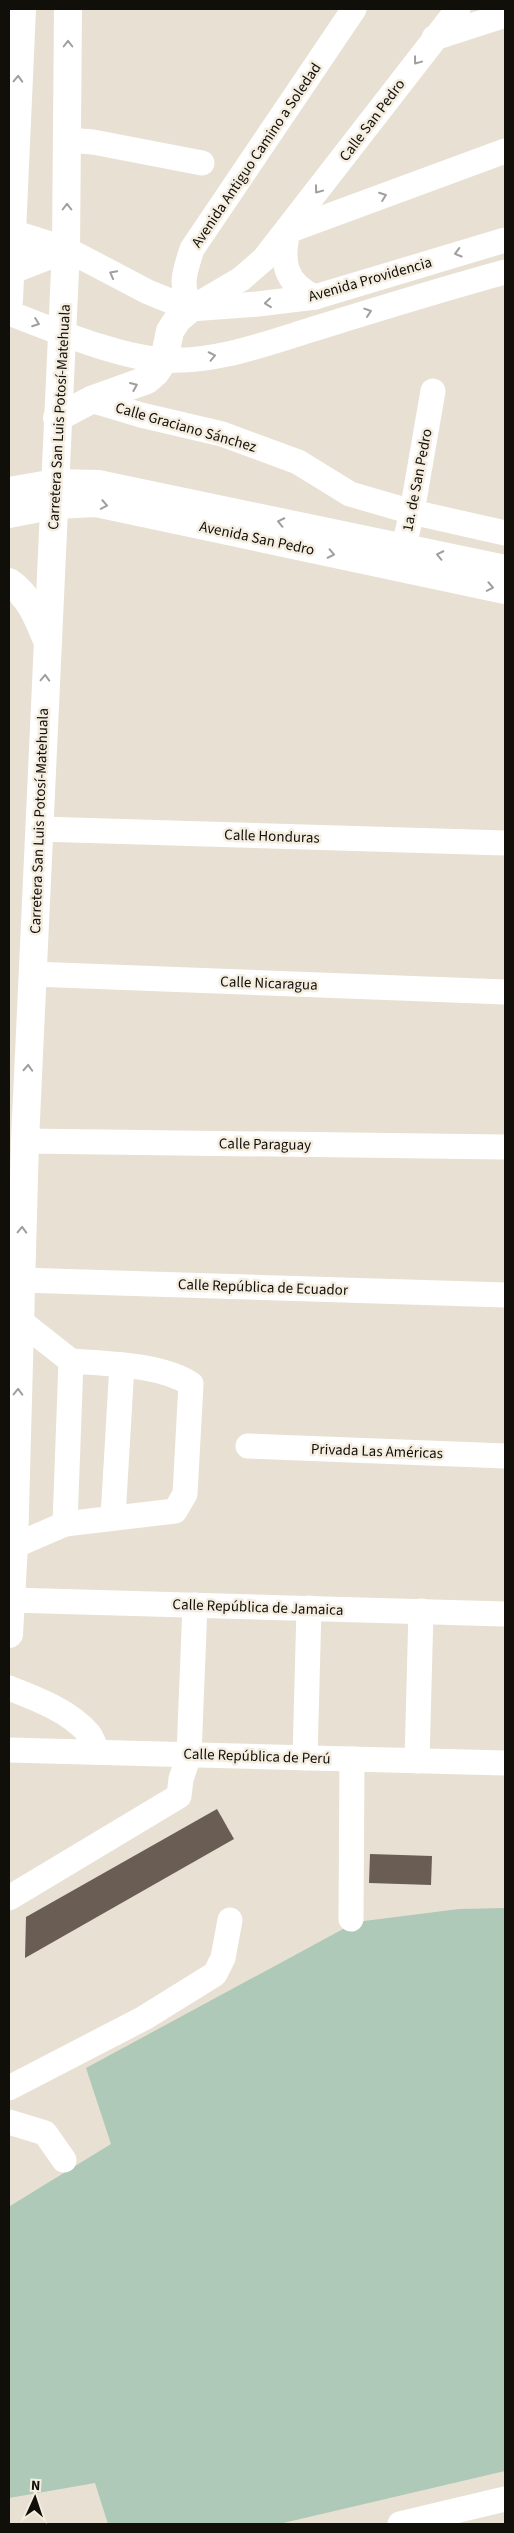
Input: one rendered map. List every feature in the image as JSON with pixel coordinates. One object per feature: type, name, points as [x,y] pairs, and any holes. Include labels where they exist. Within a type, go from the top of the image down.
[{"type":"main road","points":[[9,300],[10,214],[22,9]]},
{"type":"main road","name":"Carretera San Luis Potosí-Matehuala","points":[[9,1634],[14,1546],[25,1142],[57,418],[63,333],[69,12]]},
{"type":"main road","points":[[9,271],[66,249]]},
{"type":"main road","points":[[57,418],[91,400],[147,380],[156,372],[164,360],[170,332],[178,319],[190,309]]},
{"type":"main road","name":"Avenida San Pedro","points":[[9,491],[55,494],[401,558],[505,568]]},
{"type":"main road","name":"Avenida San Pedro","points":[[9,514],[55,494]]},
{"type":"main road","name":"Avenida San Pedro","points":[[401,558],[505,590]]},
{"type":"main road","points":[[9,582],[20,590],[36,613],[47,639]]},
{"type":"street","name":"Avenida Antiguo Camino a Soledad","points":[[190,309],[183,292],[182,278],[192,249],[354,9]]},
{"type":"street","name":"Calle San Pedro","points":[[190,309],[241,279],[264,259],[288,231],[458,9]]},
{"type":"street","points":[[434,38],[505,15]]},
{"type":"street","points":[[67,140],[93,142],[202,163]]},
{"type":"street","name":"Calle San Pedro","points":[[288,231],[505,150]]},
{"type":"street","name":"Avenida Providencia","points":[[10,214],[66,249],[148,292],[190,309],[258,304],[315,297],[505,240]]},
{"type":"street","points":[[288,231],[284,249],[286,268],[291,279],[301,291],[315,297]]},
{"type":"street","name":"Avenida Providencia","points":[[9,313],[63,333],[138,356],[164,360],[198,360],[250,348],[505,272]]},
{"type":"street","points":[[387,275],[396,303]]},
{"type":"street","name":"1a. de San Pedro","points":[[401,558],[412,512],[433,391]]},
{"type":"street","name":"Calle Graciano Sánchez","points":[[91,400],[141,415],[222,434],[298,462],[350,494],[412,512],[505,533]]},
{"type":"street","name":"Calle Honduras","points":[[39,829],[505,843]]},
{"type":"street","name":"Calle Nicaragua","points":[[32,974],[505,992]]},
{"type":"street","name":"Calle Paraguay","points":[[25,1142],[505,1148]]},
{"type":"street","name":"Calle República de Ecuador","points":[[20,1280],[505,1295]]},
{"type":"street","points":[[14,1546],[65,1524],[175,1511],[185,1494],[191,1384],[178,1376],[122,1365],[71,1361],[20,1320]]},
{"type":"street","points":[[65,1524],[71,1361]]},
{"type":"street","points":[[113,1517],[122,1365]]},
{"type":"street","name":"Privada Las Américas","points":[[248,1446],[505,1456]]},
{"type":"street","name":"Calle República de Jamaica","points":[[10,1600],[505,1614]]},
{"type":"street","points":[[9,1898],[174,1801],[179,1796],[181,1779],[189,1755],[194,1605]]},
{"type":"street","points":[[305,1758],[309,1608]]},
{"type":"street","points":[[418,1761],[421,1612]]},
{"type":"street","points":[[9,1688],[38,1699],[72,1720],[90,1735],[97,1752]]},
{"type":"street","name":"Calle República de Perú","points":[[9,1750],[505,1763]]},
{"type":"street","points":[[350,1920],[352,1759]]},
{"type":"street","points":[[9,2088],[144,2018],[215,1974],[223,1958],[230,1920]]},
{"type":"street","points":[[9,2122],[45,2133],[64,2160]]},
{"type":"street","points":[[400,2524],[505,2498]]},
{"type":"green space","points":[[505,1908],[505,2471],[279,2524],[108,2524],[95,2483],[9,2498],[10,2206],[111,2144],[86,2068],[356,1922],[459,1909]]},
{"type":"building","points":[[217,1809],[234,1839],[25,1958],[26,1917]]},
{"type":"building","points":[[370,1854],[432,1856],[431,1885],[369,1883]]}]
